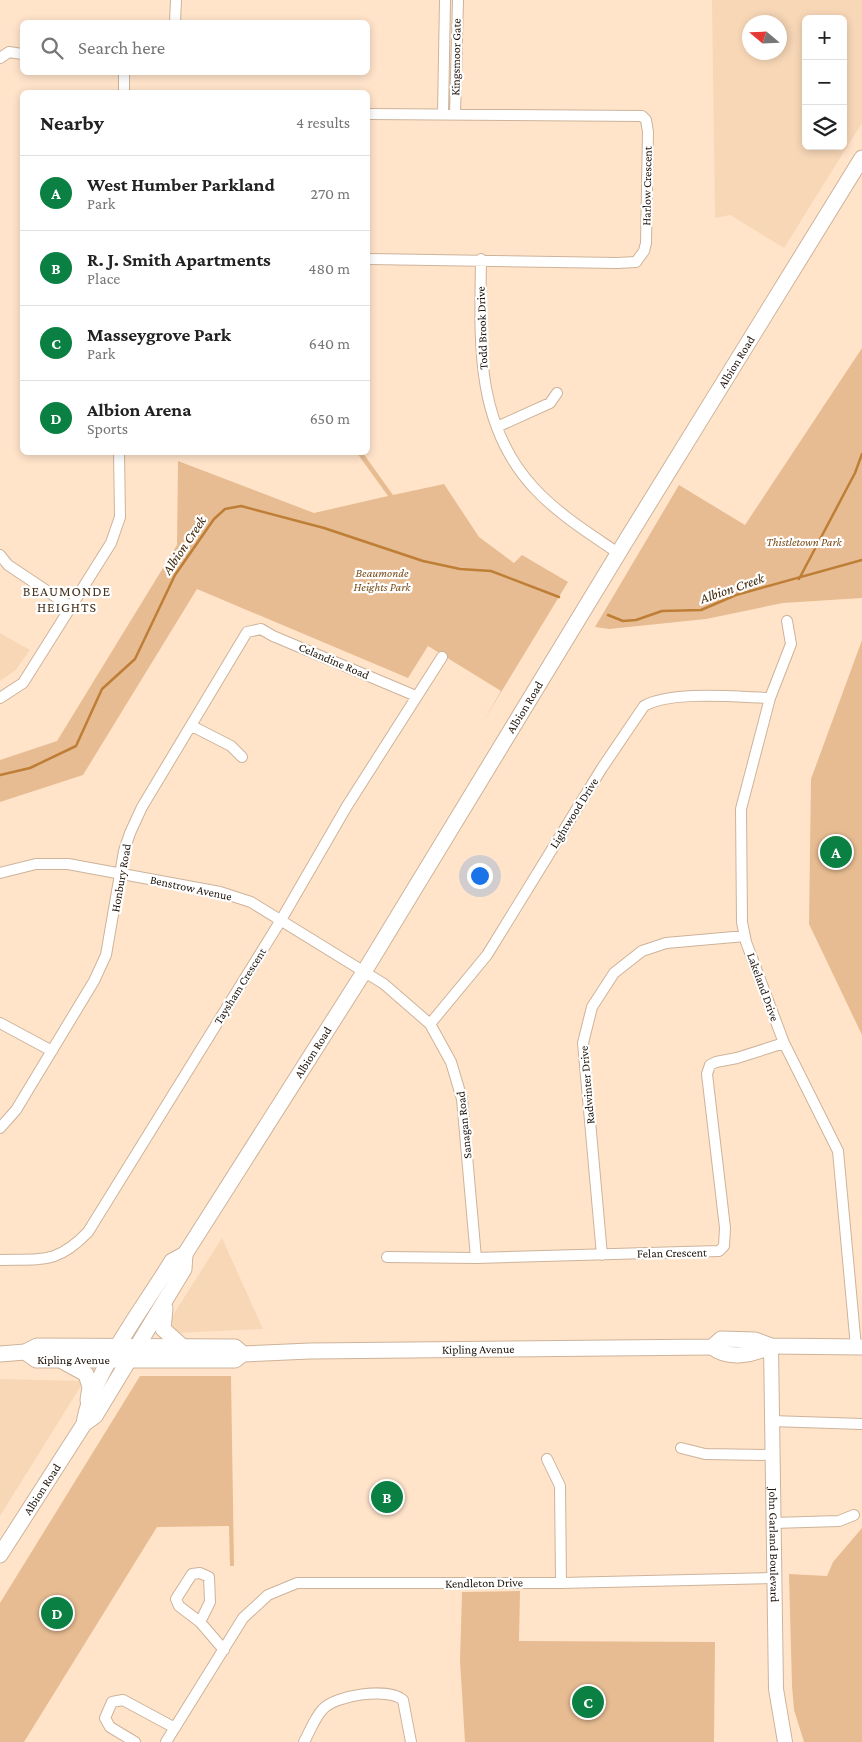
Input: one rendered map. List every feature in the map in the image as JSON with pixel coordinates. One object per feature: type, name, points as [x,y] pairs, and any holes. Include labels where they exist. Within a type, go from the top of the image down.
[{"type":"main road","name":"Albion Road","points":[[84,1424],[86,1407],[111,1360],[172,1262],[184,1254],[364,972],[618,553],[862,158]]},
{"type":"main road","name":"Albion Road","points":[[0,1555],[84,1424],[95,1416],[138,1348],[184,1269],[184,1254]]},
{"type":"main road","points":[[166,1301],[163,1329],[183,1347]]},
{"type":"main road","name":"Kipling Avenue","points":[[0,1354],[26,1352],[37,1346],[235,1347],[243,1354]]},
{"type":"main road","name":"Kipling Avenue","points":[[26,1352],[36,1360],[129,1361],[235,1360],[243,1354],[310,1351],[712,1347],[721,1354],[755,1354],[771,1346],[859,1347]]},
{"type":"main road","points":[[60,1360],[86,1374],[90,1387],[86,1407]]},
{"type":"street","points":[[175,20],[176,0]]},
{"type":"street","name":"Kingsmoor Gate","points":[[443,114],[445,0]]},
{"type":"street","name":"Kingsmoor Gate","points":[[455,114],[458,0]]},
{"type":"street","points":[[0,58],[9,52],[20,54]]},
{"type":"street","points":[[124,75],[124,90]]},
{"type":"street","name":"Harlow Crescent","points":[[370,114],[642,116],[648,126],[646,243],[644,251],[636,262],[370,259]]},
{"type":"street","name":"Todd Brook Drive","points":[[481,259],[481,363],[497,426],[506,449],[534,488],[562,514],[618,553]]},
{"type":"street","points":[[497,426],[550,403],[557,393]]},
{"type":"street","points":[[0,698],[23,684],[111,543],[120,518],[119,455]]},
{"type":"street","points":[[0,555],[8,565],[71,607]]},
{"type":"street","name":"Lakeland Drive","points":[[788,621],[791,644],[770,698],[741,809],[742,908],[745,936],[784,1043],[838,1151],[859,1347]]},
{"type":"street","name":"Celandine Road","points":[[251,630],[261,629],[272,636],[416,696]]},
{"type":"street","name":"Honbury Road","points":[[0,1128],[16,1110],[94,981],[106,954],[122,874],[124,851],[137,818],[247,632],[251,630]]},
{"type":"street","name":"Taysham Crescent","points":[[0,1260],[43,1259],[61,1255],[75,1246],[88,1232],[281,920],[347,806],[442,657]]},
{"type":"street","name":"Lightwood Drive","points":[[430,1024],[487,955],[602,768],[644,706],[653,701],[674,697],[770,698]]},
{"type":"street","points":[[192,726],[231,746],[242,757]]},
{"type":"street","name":"Benstrow Avenue","points":[[0,873],[36,864],[68,864],[220,892],[251,902],[364,972]]},
{"type":"street","name":"Radwinter Drive","points":[[602,1255],[583,1043],[592,1007],[614,973],[642,951],[666,943],[745,936]]},
{"type":"street","name":"Sanagan Road","points":[[364,972],[384,984],[430,1024],[451,1062],[462,1099],[476,1258]]},
{"type":"street","points":[[0,1023],[52,1050]]},
{"type":"street","name":"Felan Crescent","points":[[387,1257],[476,1258],[719,1251],[724,1246],[725,1228],[707,1074],[710,1065],[716,1062],[737,1058],[784,1043]]},
{"type":"street","name":"John Garland Boulevard","points":[[771,1346],[776,1689],[785,1742]]},
{"type":"street","points":[[771,1420],[862,1424]]},
{"type":"street","points":[[681,1448],[705,1454],[772,1455]]},
{"type":"street","points":[[547,1459],[560,1486],[561,1583]]},
{"type":"street","points":[[773,1523],[839,1521],[854,1515]]},
{"type":"street","points":[[200,1622],[210,1602],[209,1577],[200,1573],[192,1574],[176,1599],[179,1606],[200,1622],[224,1650]]},
{"type":"street","name":"Kendleton Drive","points":[[166,1742],[224,1650],[235,1629],[252,1607],[268,1595],[298,1583],[561,1583],[773,1578]]},
{"type":"street","points":[[304,1742],[323,1708],[341,1698],[376,1693],[398,1695],[403,1700],[411,1742]]},
{"type":"street","points":[[135,1742],[110,1727],[105,1718],[112,1702],[123,1700],[175,1728]]},
{"type":"shaded area","points":[[712,0],[862,0],[862,123],[847,147],[847,15],[802,15],[802,150],[845,150],[784,248],[730,215],[715,218]]},
{"type":"shaded area","points":[[0,633],[30,650],[16,670],[0,681]]},
{"type":"shaded area","points":[[222,1238],[263,1329],[176,1333],[170,1324],[173,1315]]},
{"type":"shaded area","points":[[0,1379],[84,1381],[0,1516]]},
{"type":"green space","name":"Thistletown Park","points":[[862,348],[862,598],[783,603],[706,619],[609,629],[595,627],[679,485],[745,525]]},
{"type":"green space","name":"Beaumonde Heights Park","points":[[358,455],[364,455],[393,495],[444,484],[479,537],[514,563],[522,555],[568,582],[483,722],[501,691],[428,646],[408,678],[197,589],[83,775],[0,802],[0,760],[57,741],[177,545],[178,461],[314,513],[388,496]]},
{"type":"green space","points":[[862,640],[862,1035],[809,924],[811,779]]},
{"type":"green space","points":[[140,1376],[231,1376],[234,1566],[230,1566],[229,1526],[157,1527],[24,1742],[0,1742],[0,1603]]},
{"type":"green space","points":[[862,1528],[862,1742],[804,1742],[794,1710],[789,1574],[827,1576],[833,1562]]},
{"type":"green space","points":[[520,1591],[519,1641],[715,1642],[714,1742],[465,1742],[460,1661],[462,1592]]},
{"type":"waterway","points":[[799,579],[855,473],[862,454]]},
{"type":"waterway","name":"Albion Creek","points":[[0,775],[30,768],[76,746],[102,689],[135,659],[175,575],[214,519],[225,509],[241,506],[324,528],[423,561],[460,569],[491,571],[559,597]]},
{"type":"waterway","name":"Albion Creek","points":[[608,615],[623,621],[636,620],[662,611],[701,610],[736,595],[862,560]]},
{"type":"place","name":"West Humber Parkland","points":[[836,852]]},
{"type":"place","name":"R. J. Smith Apartments","points":[[387,1497]]},
{"type":"place","name":"Albion Arena","points":[[57,1613]]},
{"type":"place","name":"Masseygrove Park","points":[[588,1702]]},
{"type":"district","name":"BEAUMONDE HEIGHTS","points":[[67,600]]}]
